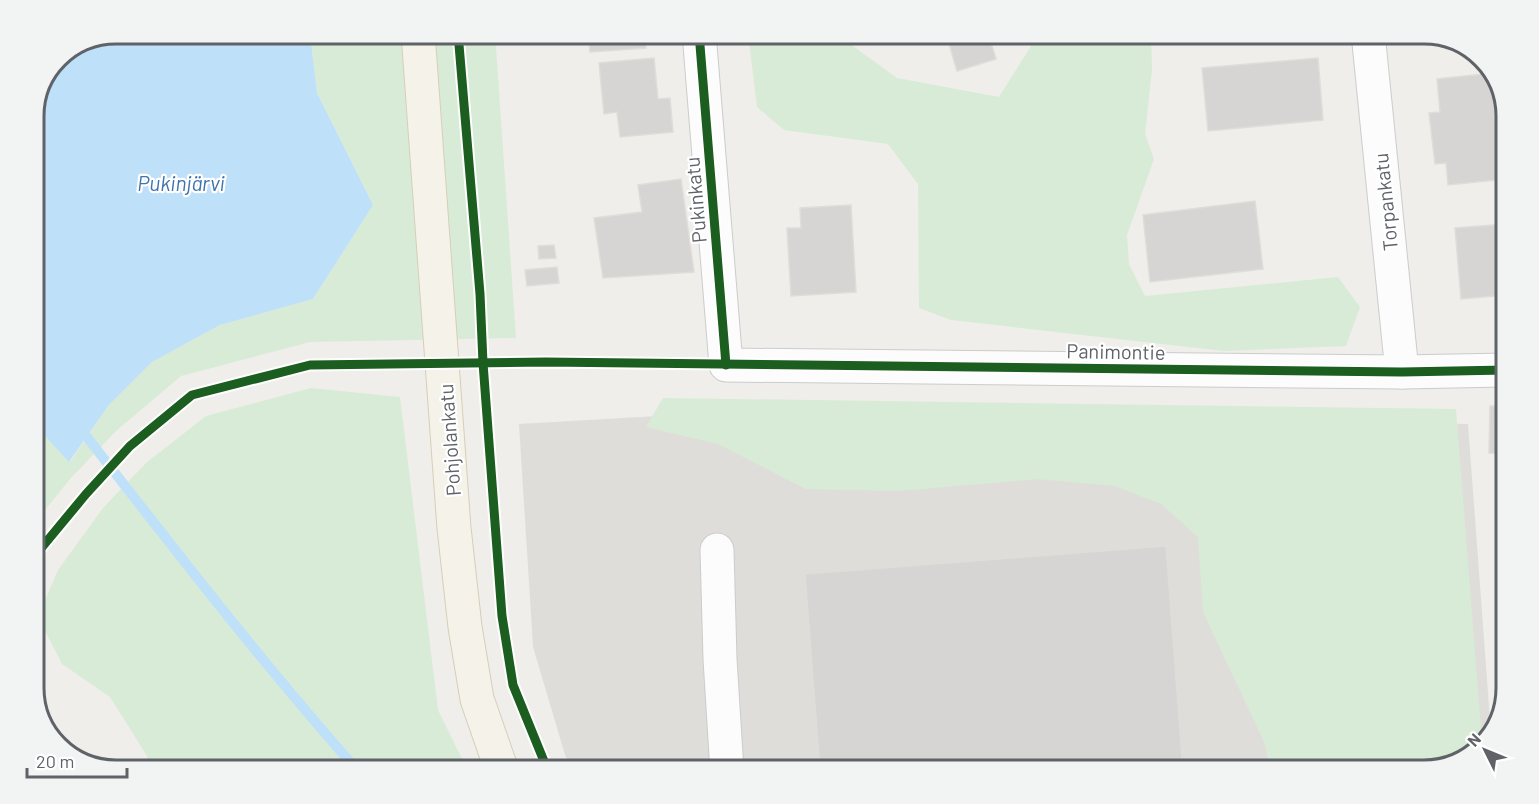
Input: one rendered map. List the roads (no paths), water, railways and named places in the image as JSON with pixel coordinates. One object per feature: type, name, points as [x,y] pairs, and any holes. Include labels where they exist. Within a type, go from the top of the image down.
[{"type":"main road","name":"Pohjolankatu","points":[[419,44],[454,528],[465,627],[477,699],[498,760]]},
{"type":"street","name":"Pukinkatu","points":[[700,44],[726,364]]},
{"type":"street","name":"Torpankatu","points":[[1369,44],[1402,372]]},
{"type":"street","name":"Panimontie","points":[[726,364],[1402,372],[1495,370]]},
{"type":"street","points":[[717,550],[720,659],[726,760]]},
{"type":"water","name":"Pukinjärvi","points":[[106,44],[311,44],[317,93],[373,205],[313,299],[220,325],[152,362],[109,405],[69,462],[44,435],[44,111],[51,83],[68,61],[79,53]]},
{"type":"waterway","points":[[87,437],[186,564],[348,760]]}]
